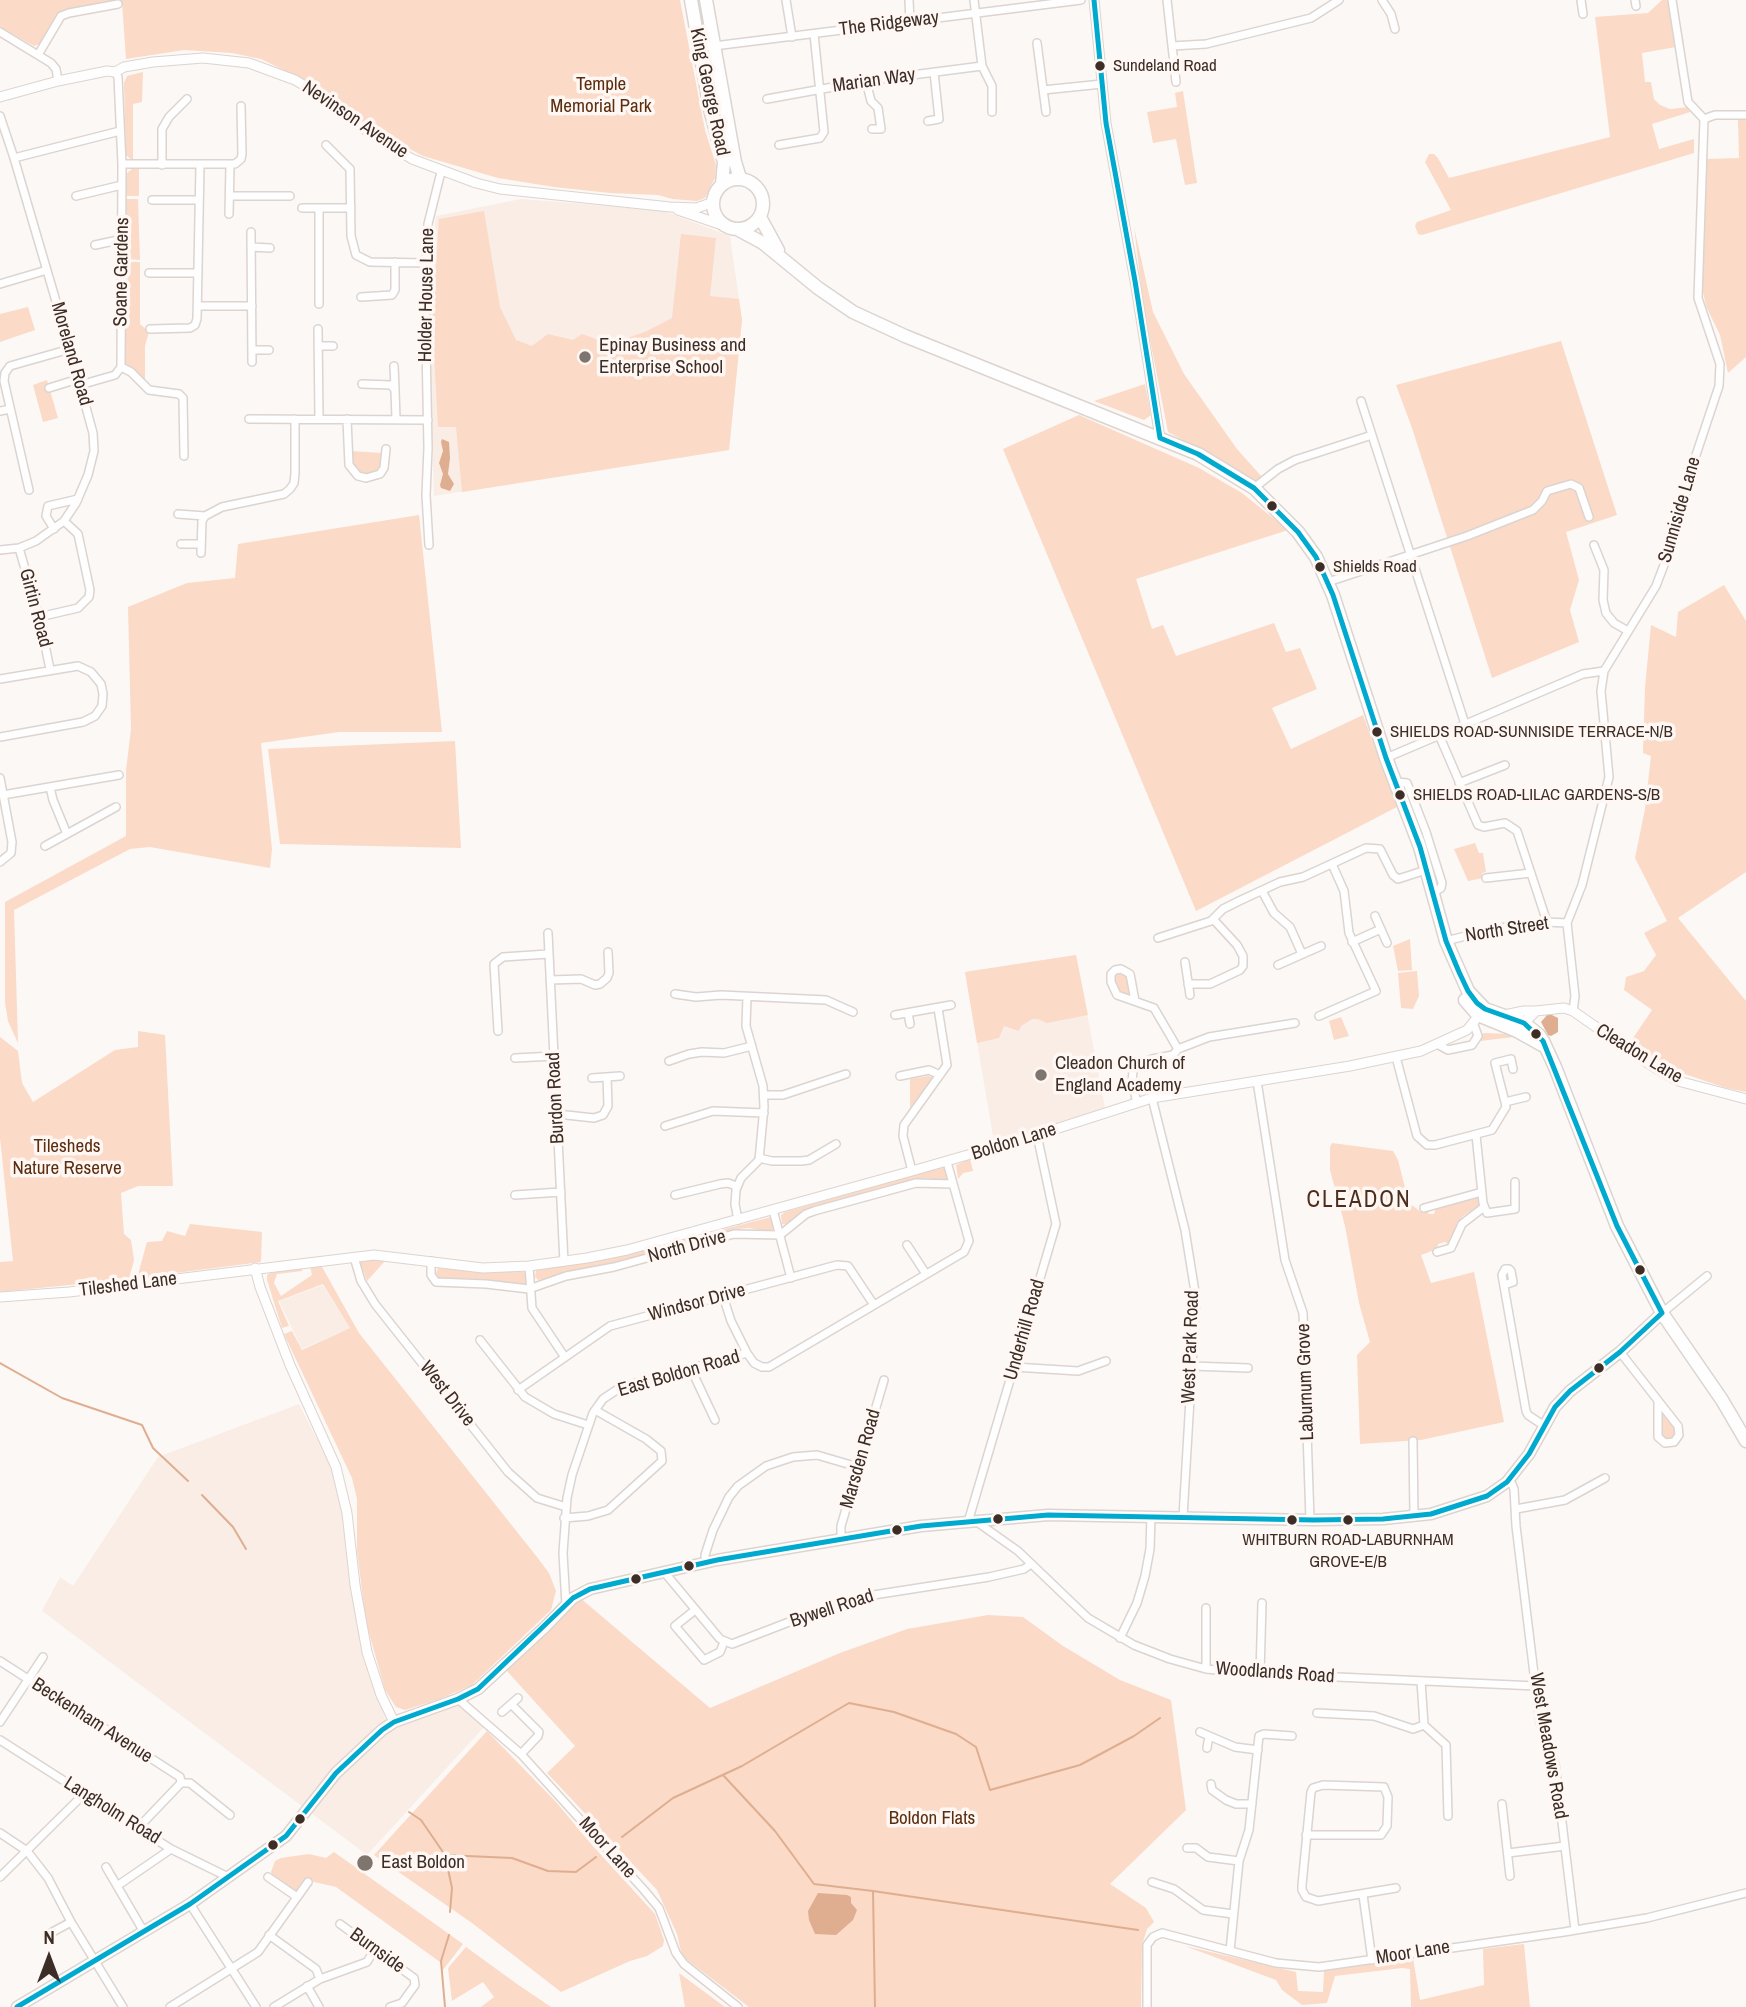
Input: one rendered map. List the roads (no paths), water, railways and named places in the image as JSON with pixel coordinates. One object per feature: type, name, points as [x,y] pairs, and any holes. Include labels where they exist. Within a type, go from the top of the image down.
[{"type":"highway","name":"King George Road","points":[[691,0],[710,109],[724,162],[722,184]]},
{"type":"highway","name":"King George Road","points":[[706,0],[740,178]]},
{"type":"highway","points":[[732,228],[750,226],[760,218],[763,209],[761,192],[756,185],[740,178],[722,184],[714,195],[717,217],[732,228],[782,256],[818,288],[853,312],[1198,454],[1254,488],[1298,532],[1316,557],[1328,582],[1426,870],[1446,942],[1479,1015],[1539,1035],[1617,1226],[1662,1313],[1722,1400],[1746,1441]]},
{"type":"highway","points":[[760,218],[782,256]]},
{"type":"highway","points":[[1479,1015],[1502,1015],[1520,1027]]},
{"type":"main road","points":[[17,2007],[190,1904],[286,1836],[337,1773],[382,1730],[394,1722],[478,1689],[573,1598],[590,1589],[706,1563],[921,1526],[1048,1515],[1310,1520],[1383,1519],[1431,1514],[1487,1496],[1507,1482],[1529,1454],[1555,1407],[1570,1391],[1662,1313]]},
{"type":"street","points":[[786,0],[792,37]]},
{"type":"street","points":[[909,0],[910,23]]},
{"type":"street","points":[[974,0],[982,66],[992,86],[992,112]]},
{"type":"street","name":"The Ridgeway","points":[[698,48],[1081,0]]},
{"type":"street","points":[[1094,0],[1112,159],[1160,438]]},
{"type":"street","points":[[1167,0],[1176,82]]},
{"type":"street","points":[[1172,46],[1206,44],[1311,19],[1339,0]]},
{"type":"street","points":[[1383,0],[1391,13],[1395,29]]},
{"type":"street","points":[[1581,0],[1583,14]]},
{"type":"street","points":[[1672,0],[1688,102],[1704,119],[1715,115],[1746,115]]},
{"type":"street","points":[[38,55],[61,16],[118,4]]},
{"type":"street","points":[[842,19],[844,30]]},
{"type":"street","points":[[0,32],[38,55],[55,69],[58,81]]},
{"type":"street","points":[[779,145],[820,138],[824,132],[814,34]]},
{"type":"street","points":[[1037,43],[1046,111]]},
{"type":"street","name":"Nevinson Avenue","points":[[0,97],[58,81],[107,71],[115,72],[124,67],[184,59],[249,63],[295,80],[325,98],[394,149],[441,172],[500,189],[670,207],[698,208],[713,202]]},
{"type":"street","name":"Marian Way","points":[[767,99],[866,81],[982,66]]},
{"type":"street","name":"Soane Gardens","points":[[115,72],[118,77],[122,164],[121,367]]},
{"type":"street","points":[[928,121],[939,119],[934,72]]},
{"type":"street","points":[[866,81],[872,101],[878,108],[881,129],[872,129]]},
{"type":"street","points":[[1043,90],[1102,84]]},
{"type":"street","points":[[162,164],[162,129],[169,117],[187,99]]},
{"type":"street","points":[[122,164],[230,165],[241,159],[242,154],[241,106]]},
{"type":"street","name":"Moreland Road","points":[[0,116],[70,349],[93,433],[94,452],[78,499],[64,521],[36,541],[19,548],[0,550]]},
{"type":"street","name":"Sunniside Lane","points":[[1573,1012],[1567,923],[1582,885],[1609,776],[1601,691],[1604,671],[1656,586],[1669,555],[1694,461],[1719,386],[1720,363],[1698,298],[1704,119]]},
{"type":"street","points":[[14,158],[120,131]]},
{"type":"street","points":[[326,145],[350,169],[352,247],[356,255],[370,262],[426,263]]},
{"type":"street","points":[[150,329],[190,328],[195,325],[198,306],[200,165]]},
{"type":"street","points":[[229,214],[230,165]]},
{"type":"street","name":"Holder House Lane","points":[[429,545],[424,331],[426,263],[428,224],[441,172]]},
{"type":"street","points":[[76,196],[122,185]]},
{"type":"street","points":[[230,196],[290,196]]},
{"type":"street","points":[[152,200],[199,200]]},
{"type":"street","name":"Nevinson Avenue","points":[[670,207],[732,228]]},
{"type":"street","points":[[302,208],[351,208]]},
{"type":"street","points":[[319,208],[319,304]]},
{"type":"street","points":[[251,232],[252,362]]},
{"type":"street","points":[[95,246],[123,239]]},
{"type":"street","points":[[251,247],[270,248]]},
{"type":"street","points":[[361,297],[393,295],[395,262]]},
{"type":"street","points":[[0,284],[47,270]]},
{"type":"street","points":[[149,273],[198,273]]},
{"type":"street","points":[[198,306],[252,306]]},
{"type":"street","points":[[318,329],[319,419]]},
{"type":"street","points":[[318,346],[333,346]]},
{"type":"street","points":[[29,490],[4,381],[5,373],[10,366],[70,349]]},
{"type":"street","points":[[252,350],[269,350]]},
{"type":"street","points":[[394,366],[396,419]]},
{"type":"street","points":[[49,388],[115,375],[121,367],[131,372],[149,390],[179,394],[183,398],[184,456]]},
{"type":"street","points":[[371,384],[372,374]]},
{"type":"street","points":[[362,384],[391,385],[395,390]]},
{"type":"street","points":[[1361,401],[1465,724]]},
{"type":"street","points":[[0,411],[10,408]]},
{"type":"street","points":[[248,419],[428,419]]},
{"type":"street","points":[[181,544],[201,548],[202,521],[205,516],[222,507],[284,494],[290,489],[295,473],[295,419]]},
{"type":"street","points":[[347,419],[349,465],[358,476],[366,478],[380,474],[384,468],[386,449]]},
{"type":"street","points":[[1254,488],[1295,460],[1372,435]]},
{"type":"street","points":[[1328,582],[1533,510],[1539,507],[1546,491],[1575,485],[1582,494],[1589,517]]},
{"type":"street","points":[[54,529],[46,516],[48,506],[78,499]]},
{"type":"street","points":[[178,514],[205,516]]},
{"type":"street","points":[[39,617],[78,608],[89,597],[90,590],[78,534],[64,521]]},
{"type":"street","points":[[1594,545],[1604,570],[1603,600],[1606,613],[1614,623],[1628,631]]},
{"type":"street","name":"Girtin Road","points":[[19,548],[39,617],[50,669]]},
{"type":"street","points":[[0,679],[78,666],[91,673],[102,684],[103,694],[102,706],[94,716],[83,722],[0,737]]},
{"type":"street","points":[[1386,758],[1583,674],[1604,671]]},
{"type":"street","points":[[1439,735],[1478,825],[1484,827],[1505,823],[1517,831],[1547,922]]},
{"type":"street","points":[[1459,783],[1505,765]]},
{"type":"street","points":[[3,795],[119,775]]},
{"type":"street","points":[[0,778],[12,842],[11,853],[0,862]]},
{"type":"street","points":[[1396,782],[1406,783],[1426,832],[1442,883],[1441,888],[1433,893]]},
{"type":"street","points":[[50,787],[67,834]]},
{"type":"street","points":[[45,846],[116,807]]},
{"type":"street","points":[[1158,938],[1213,919],[1223,909],[1280,882],[1303,877],[1373,848],[1380,849],[1393,875],[1398,879],[1426,870]]},
{"type":"street","points":[[1319,1016],[1376,990],[1352,942],[1344,891],[1332,864]]},
{"type":"street","points":[[1486,878],[1531,873]]},
{"type":"street","points":[[1262,891],[1274,913],[1290,927],[1302,954]]},
{"type":"street","points":[[1375,916],[1387,943]]},
{"type":"street","points":[[1188,984],[1210,984],[1243,966],[1243,956],[1237,945],[1213,919]]},
{"type":"street","name":"North Street","points":[[1446,942],[1493,929],[1547,922],[1567,923]]},
{"type":"street","points":[[1352,942],[1381,929]]},
{"type":"street","name":"Burdon Road","points":[[548,933],[564,1262]]},
{"type":"street","points":[[1278,965],[1321,946]]},
{"type":"street","points":[[550,980],[581,979],[595,985],[603,983],[609,973],[608,952]]},
{"type":"street","points":[[498,1031],[494,964],[503,957],[548,954]]},
{"type":"street","points":[[1185,962],[1190,995]]},
{"type":"street","points":[[1135,1001],[1130,974],[1121,969],[1115,970],[1111,974],[1113,989],[1117,995],[1154,1008],[1178,1049]]},
{"type":"street","points":[[675,994],[696,997],[721,995],[826,1000],[853,1012]]},
{"type":"street","points":[[738,1220],[735,1204],[737,1186],[759,1158],[764,1113],[764,1095],[746,1026],[747,997]]},
{"type":"street","points":[[895,1015],[951,1005]]},
{"type":"street","points":[[1502,1015],[1559,1007],[1573,1012]]},
{"type":"street","points":[[912,1171],[903,1136],[904,1125],[948,1061],[938,1008]]},
{"type":"street","points":[[1520,1027],[1536,1011]]},
{"type":"street","name":"Cleadon Lane","points":[[1573,1012],[1678,1081],[1746,1099]]},
{"type":"street","points":[[908,1013],[910,1024]]},
{"type":"street","points":[[1437,1044],[1448,1050],[1472,1045],[1478,1036],[1479,1015]]},
{"type":"street","name":"Boldon Lane","points":[[432,1261],[483,1268],[529,1266],[627,1250],[1037,1135],[1152,1098],[1396,1057],[1437,1044],[1467,1030],[1479,1015]]},
{"type":"street","points":[[1137,1103],[1132,1082],[1133,1071],[1144,1061],[1173,1055],[1178,1049],[1209,1037],[1295,1023]]},
{"type":"street","points":[[669,1061],[689,1054],[724,1053],[752,1046]]},
{"type":"street","points":[[515,1058],[554,1056]]},
{"type":"street","points":[[1396,1057],[1415,1129],[1421,1142],[1435,1145],[1492,1130],[1506,1107],[1495,1063],[1511,1059],[1513,1069]]},
{"type":"street","points":[[900,1076],[929,1070],[940,1074]]},
{"type":"street","points":[[764,1095],[783,1095],[846,1074]]},
{"type":"street","points":[[592,1077],[620,1076]]},
{"type":"street","points":[[557,1114],[594,1118],[603,1115],[608,1106],[607,1077]]},
{"type":"street","name":"Laburnum Grove","points":[[1257,1082],[1286,1260],[1303,1313],[1310,1520]]},
{"type":"street","points":[[1505,1101],[1526,1097]]},
{"type":"street","name":"West Park Road","points":[[1152,1098],[1185,1230],[1196,1298],[1183,1517]]},
{"type":"street","points":[[665,1126],[713,1111],[764,1113]]},
{"type":"street","name":"Underhill Road","points":[[972,1522],[1056,1224],[1037,1135]]},
{"type":"street","points":[[1476,1135],[1484,1207],[1490,1214],[1515,1209],[1515,1182]]},
{"type":"street","points":[[759,1158],[772,1161],[808,1160],[836,1144]]},
{"type":"street","name":"East Boldon Road","points":[[566,1605],[564,1518],[572,1475],[588,1425],[595,1410],[607,1396],[621,1387],[747,1353],[754,1363],[769,1367],[968,1247],[969,1241],[947,1161]]},
{"type":"street","points":[[779,1235],[814,1211],[916,1183],[953,1184]]},
{"type":"street","points":[[675,1195],[720,1184],[737,1186]]},
{"type":"street","points":[[515,1195],[561,1192]]},
{"type":"street","points":[[1428,1208],[1482,1192]]},
{"type":"street","points":[[1440,1250],[1454,1244],[1466,1218],[1484,1207]]},
{"type":"street","points":[[773,1210],[791,1278]]},
{"type":"street","name":"North Drive","points":[[432,1261],[431,1275],[436,1282],[486,1283],[530,1289],[566,1276],[614,1267],[734,1234],[779,1235]]},
{"type":"street","points":[[907,1244],[926,1274]]},
{"type":"street","name":"Tileshed Lane","points":[[0,1297],[69,1292],[354,1257],[393,1256],[432,1261]]},
{"type":"street","name":"West Drive","points":[[354,1257],[361,1281],[375,1304],[508,1472],[537,1498],[566,1507]]},
{"type":"street","name":"Windsor Drive","points":[[518,1390],[610,1326],[838,1265],[848,1266],[874,1305]]},
{"type":"street","points":[[529,1266],[532,1308],[564,1356]]},
{"type":"street","points":[[255,1268],[290,1365],[336,1467],[347,1513],[355,1586],[367,1653],[381,1695],[394,1722]]},
{"type":"street","points":[[1662,1313],[1707,1276]]},
{"type":"street","points":[[1504,1285],[1526,1411],[1544,1425]]},
{"type":"street","points":[[723,1296],[731,1321],[747,1353]]},
{"type":"street","points":[[480,1340],[518,1390],[539,1407],[588,1425]]},
{"type":"street","points":[[1619,1352],[1678,1426],[1679,1435],[1674,1442],[1665,1443],[1658,1437],[1658,1401]]},
{"type":"street","points":[[1014,1367],[1078,1371],[1106,1361]]},
{"type":"street","points":[[1191,1366],[1248,1368]]},
{"type":"street","points":[[691,1369],[715,1420]]},
{"type":"street","name":"Marsden Road","points":[[841,1538],[841,1526],[884,1380]]},
{"type":"street","points":[[564,1518],[588,1516],[608,1510],[662,1461],[661,1451],[646,1439],[595,1410]]},
{"type":"street","points":[[1413,1441],[1414,1516]]},
{"type":"street","points":[[706,1563],[705,1555],[725,1503],[738,1486],[765,1466],[793,1457],[817,1455],[858,1467]]},
{"type":"street","points":[[1516,1509],[1565,1500],[1605,1478]]},
{"type":"street","name":"West Meadows Road","points":[[1507,1482],[1513,1484],[1541,1731],[1555,1764],[1575,1930]]},
{"type":"street","points":[[1120,1638],[1137,1603],[1144,1576],[1150,1549],[1151,1516]]},
{"type":"street","name":"Woodlands Road","points":[[972,1522],[1018,1551],[1088,1618],[1120,1638],[1170,1659],[1206,1669],[1260,1674],[1536,1686]]},
{"type":"street","name":"Bywell Road","points":[[695,1609],[675,1626],[704,1660],[720,1652],[724,1642],[738,1643],[815,1612],[867,1596],[989,1577],[1024,1569],[1031,1564]]},
{"type":"street","points":[[665,1573],[724,1642]]},
{"type":"street","points":[[1260,1674],[1262,1603]]},
{"type":"street","points":[[1206,1608],[1206,1669]]},
{"type":"street","points":[[0,1721],[43,1657]]},
{"type":"street","name":"Beckenham Avenue","points":[[0,1661],[180,1777],[181,1783],[190,1783],[230,1815]]},
{"type":"street","points":[[1421,1681],[1424,1726],[1446,1745],[1448,1816]]},
{"type":"street","points":[[502,1712],[517,1698]]},
{"type":"street","name":"Moor Lane","points":[[458,1699],[521,1754],[654,1901],[663,1916],[679,1959],[738,2007]]},
{"type":"street","points":[[511,1704],[539,1732],[538,1737],[521,1754]]},
{"type":"street","points":[[1317,1713],[1365,1715],[1413,1729],[1424,1726]]},
{"type":"street","points":[[1230,1951],[1238,1861],[1249,1830],[1261,1735],[1256,1726]]},
{"type":"street","points":[[1200,1732],[1235,1747],[1258,1750]]},
{"type":"street","points":[[1261,1735],[1292,1736]]},
{"type":"street","points":[[1207,1748],[1209,1736]]},
{"type":"street","name":"Langholm Road","points":[[0,1740],[171,1849],[228,1877]]},
{"type":"street","points":[[138,1828],[181,1783]]},
{"type":"street","points":[[1211,1784],[1214,1797],[1236,1804],[1252,1804]]},
{"type":"street","points":[[1306,1835],[1381,1835],[1387,1826],[1387,1792],[1379,1786],[1318,1786],[1311,1792],[1306,1835],[1302,1885],[1306,1897],[1318,1900],[1396,1888]]},
{"type":"street","points":[[0,1877],[85,1793]]},
{"type":"street","points":[[1502,1804],[1510,1876]]},
{"type":"street","points":[[0,1833],[27,1851],[48,1878],[71,1922],[123,2007]]},
{"type":"street","points":[[1196,1848],[1198,1838]]},
{"type":"street","points":[[1508,1853],[1565,1846]]},
{"type":"street","points":[[1187,1849],[1196,1848],[1208,1857],[1238,1861]]},
{"type":"street","points":[[117,1885],[171,1849]]},
{"type":"street","points":[[106,1867],[144,1932]]},
{"type":"street","points":[[268,1877],[297,1897]]},
{"type":"street","points":[[170,2007],[258,1952],[308,1882]]},
{"type":"street","points":[[1152,1882],[1174,1889],[1203,1910],[1233,1914]]},
{"type":"street","name":"Moor Lane","points":[[1147,2007],[1147,1945],[1153,1937],[1167,1933],[1230,1951],[1303,1967],[1333,1965],[1575,1930],[1647,1917],[1746,1894]]},
{"type":"street","points":[[1363,1895],[1372,1959]]},
{"type":"street","points":[[190,1904],[256,2007]]},
{"type":"street","points":[[47,1935],[71,1922]]},
{"type":"street","name":"Burnside","points":[[340,1924],[414,1978],[415,1985],[402,2003],[390,2007]]},
{"type":"street","points":[[269,1935],[316,1969],[320,1979]]},
{"type":"street","points":[[274,2007],[320,1979],[367,1962],[375,1949]]},
{"type":"street","points":[[307,1986],[319,2007]]},
{"type":"waterway","points":[[0,1363],[62,1398],[142,1425],[153,1448],[188,1481]]},
{"type":"waterway","points":[[202,1495],[233,1527],[246,1549]]},
{"type":"waterway","points":[[622,1837],[673,1798],[742,1766],[849,1703],[894,1712],[956,1734],[976,1747],[990,1790],[1080,1765],[1134,1736],[1160,1718]]},
{"type":"waterway","points":[[723,1775],[775,1831],[814,1884],[873,1891],[875,2007]]},
{"type":"waterway","points":[[409,1812],[421,1820],[445,1855],[452,1888],[450,1912]]},
{"type":"waterway","points":[[445,1855],[512,1858],[548,1871],[576,1872],[596,1857]]},
{"type":"waterway","points":[[873,1891],[1138,1930]]},
{"type":"waterway","points":[[445,2007],[441,1961],[449,1935]]},
{"type":"place","name":"Sundeland Road","points":[[1100,66]]},
{"type":"place","name":"Epinay Business and Enterprise School","points":[[585,357]]},
{"type":"place","name":"Shields Road","points":[[1320,567]]},
{"type":"place","name":"SHIELDS ROAD-SUNNISIDE TERRACE-N/B","points":[[1377,732]]},
{"type":"place","name":"SHIELDS ROAD-LILAC GARDENS-S/B","points":[[1400,795]]},
{"type":"place","name":"Cleadon Church of England Academy","points":[[1041,1075]]},
{"type":"place","name":"WHITBURN ROAD-LABURNHAM GROVE-E/B","points":[[1348,1520]]},
{"type":"place","name":"East Boldon","points":[[365,1863]]},
{"type":"district","name":"CLEADON","points":[[1359,1201]]},
{"type":"park label","name":"Temple Memorial Park","points":[[601,96]]},
{"type":"park label","name":"Tilesheds Nature Reserve","points":[[67,1158]]},
{"type":"park label","name":"Boldon Flats","points":[[932,1819]]}]
